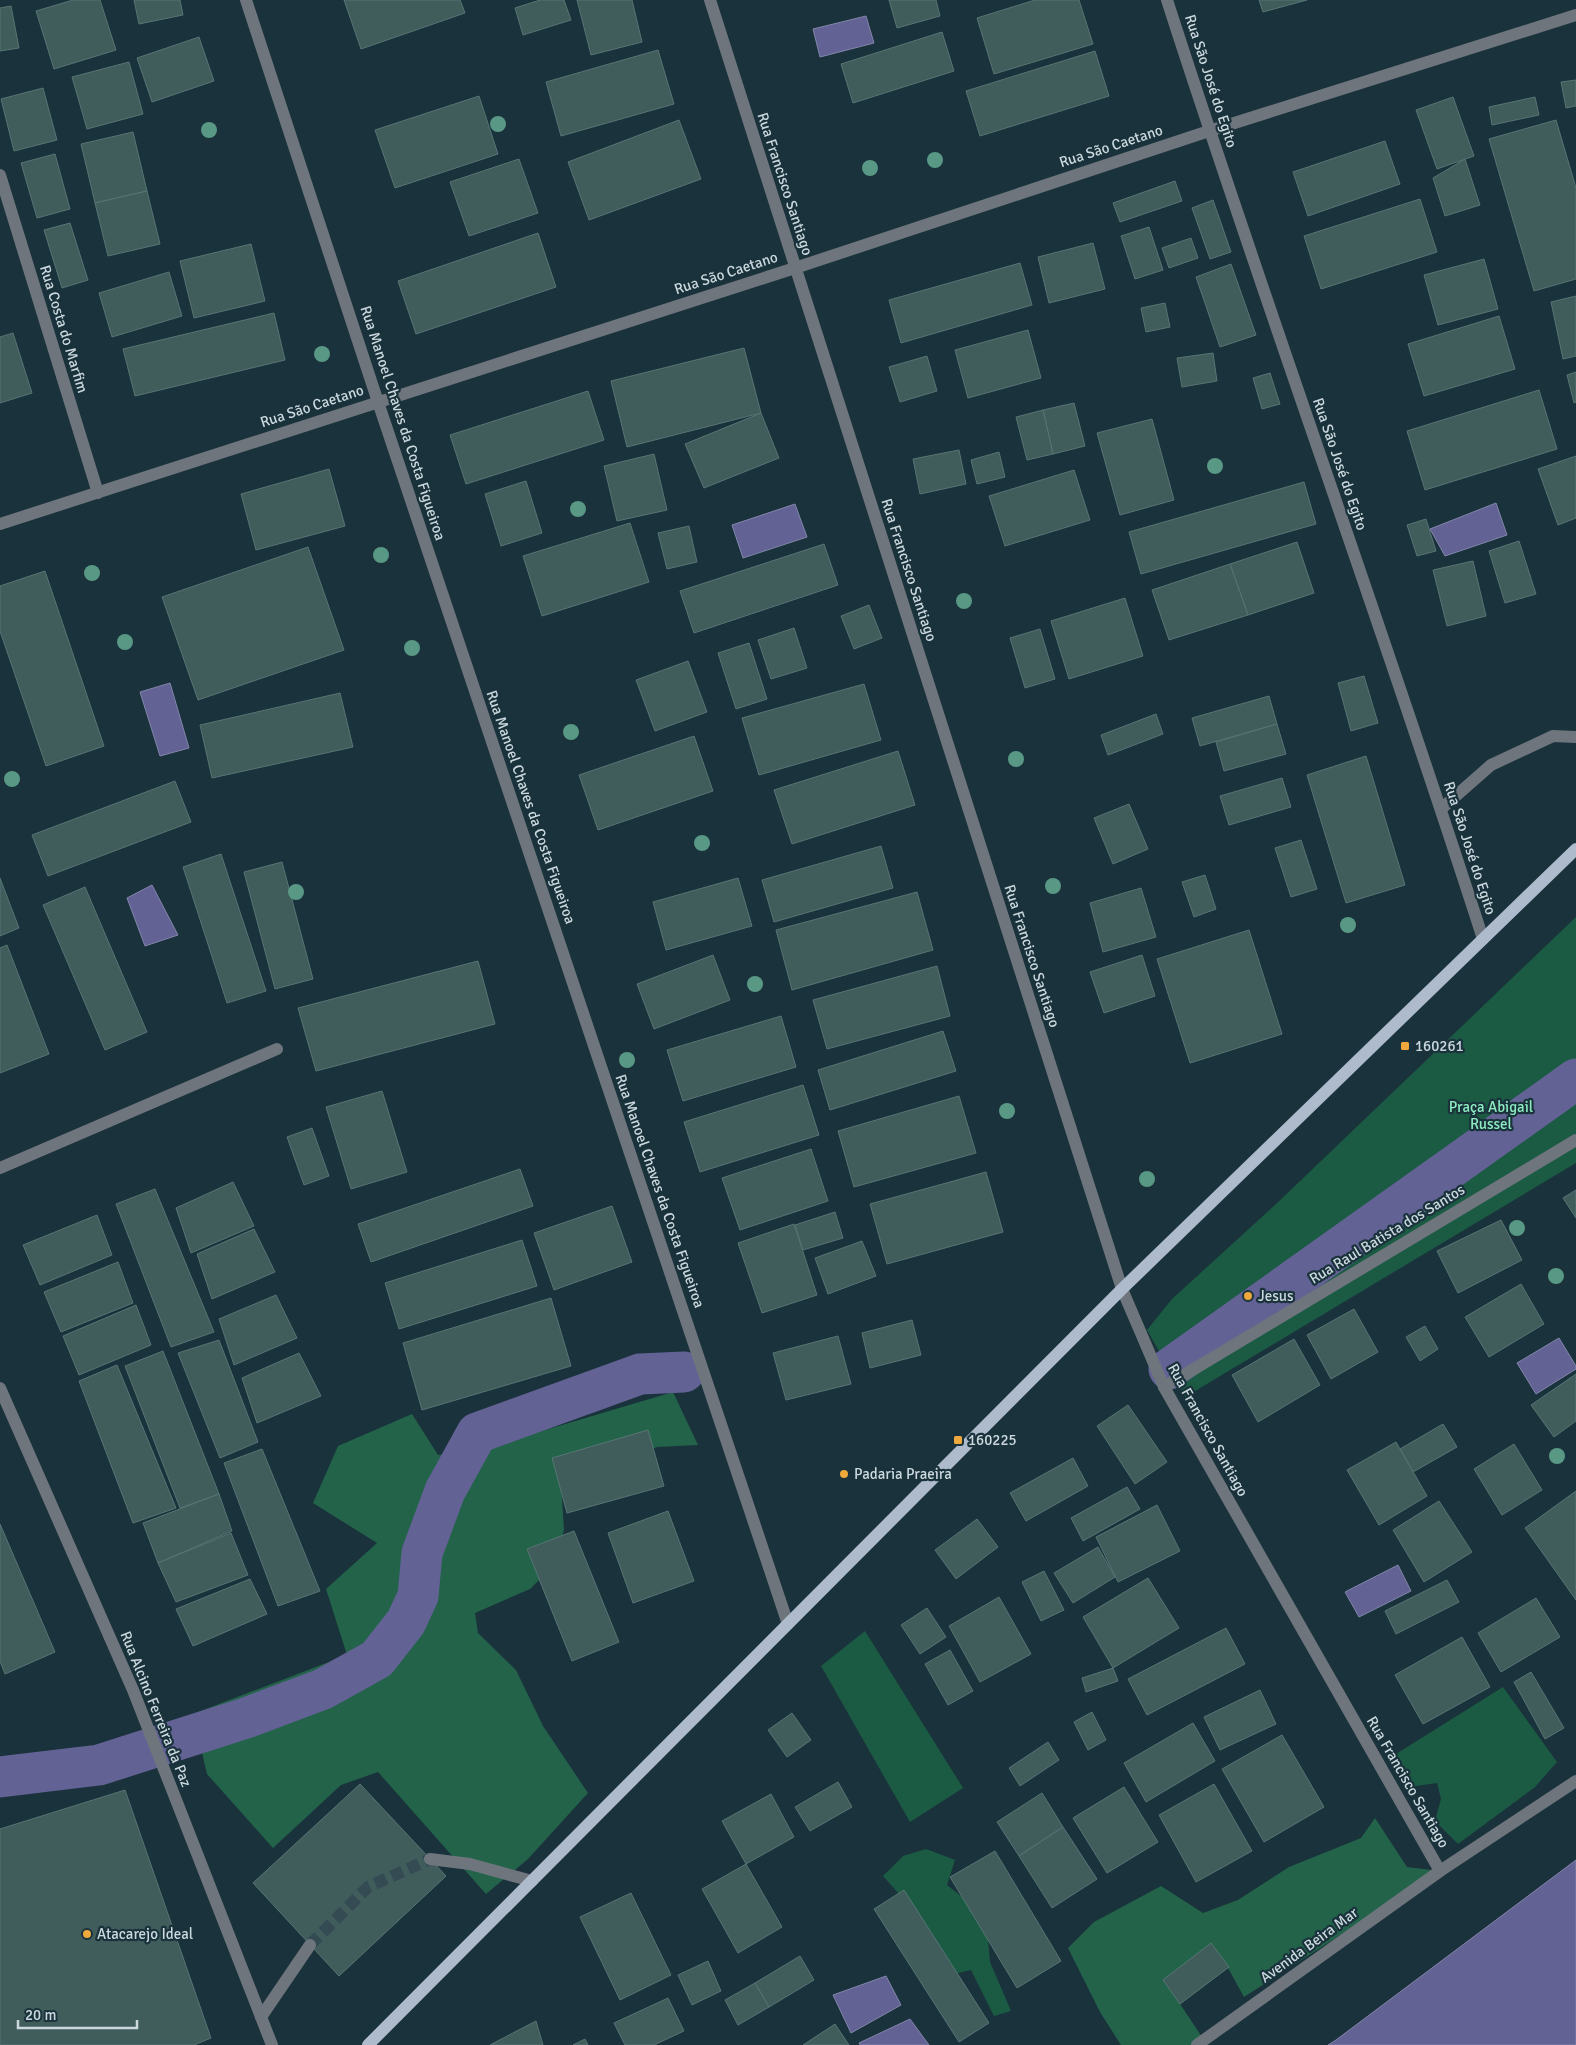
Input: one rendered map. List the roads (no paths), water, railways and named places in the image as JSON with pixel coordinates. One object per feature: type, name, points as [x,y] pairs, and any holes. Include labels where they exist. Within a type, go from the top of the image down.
[{"type":"main road","points":[[368,2045],[1122,1288],[1576,850]]},
{"type":"street","name":"Rua Manoel Chaves da Costa Figueiroa","points":[[246,0],[378,402],[788,1624]]},
{"type":"street","name":"Rua Francisco Santiago","points":[[710,0],[1122,1288],[1164,1387],[1440,1871]]},
{"type":"street","name":"Rua São José do Egito","points":[[1167,0],[1209,131],[1441,809],[1483,939]]},
{"type":"street","name":"Rua São Caetano","points":[[0,524],[795,268],[1209,131],[1576,15]]},
{"type":"street","name":"Rua Costa do Marfim","points":[[0,174],[98,493]]},
{"type":"street","points":[[1441,809],[1491,764],[1553,736],[1576,737]]},
{"type":"street","points":[[0,1168],[277,1049]]},
{"type":"street","name":"Rua Raul Batista dos Santos","points":[[1164,1387],[1576,1140]]},
{"type":"street","name":"Rua Alcino Ferreira da Paz","points":[[0,1388],[133,1690],[272,2045]]},
{"type":"street","name":"Avenida Beira Mar","points":[[1197,2045],[1440,1871],[1576,1781]]},
{"type":"street","points":[[430,1860],[470,1864],[532,1881]]},
{"type":"street","points":[[261,2017],[310,1945]]},
{"type":"waterway","points":[[1169,1369],[1576,1079]]},
{"type":"waterway","points":[[0,1777],[99,1765],[246,1718],[323,1689],[377,1659],[406,1622],[418,1596],[422,1553],[445,1491],[477,1433],[640,1374],[684,1372]]},
{"type":"tunnel","points":[[310,1945],[368,1887],[430,1859]]},
{"type":"place","name":"160261","points":[[1405,1046]]},
{"type":"place","name":"Jesus","points":[[1248,1296]]},
{"type":"place","name":"160225","points":[[958,1440]]},
{"type":"place","name":"Padaria Praeira","points":[[844,1474]]},
{"type":"place","name":"Atacarejo Ideal","points":[[87,1934]]},
{"type":"park label","name":"Praça Abigail Russel","points":[[1491,1116]]}]
